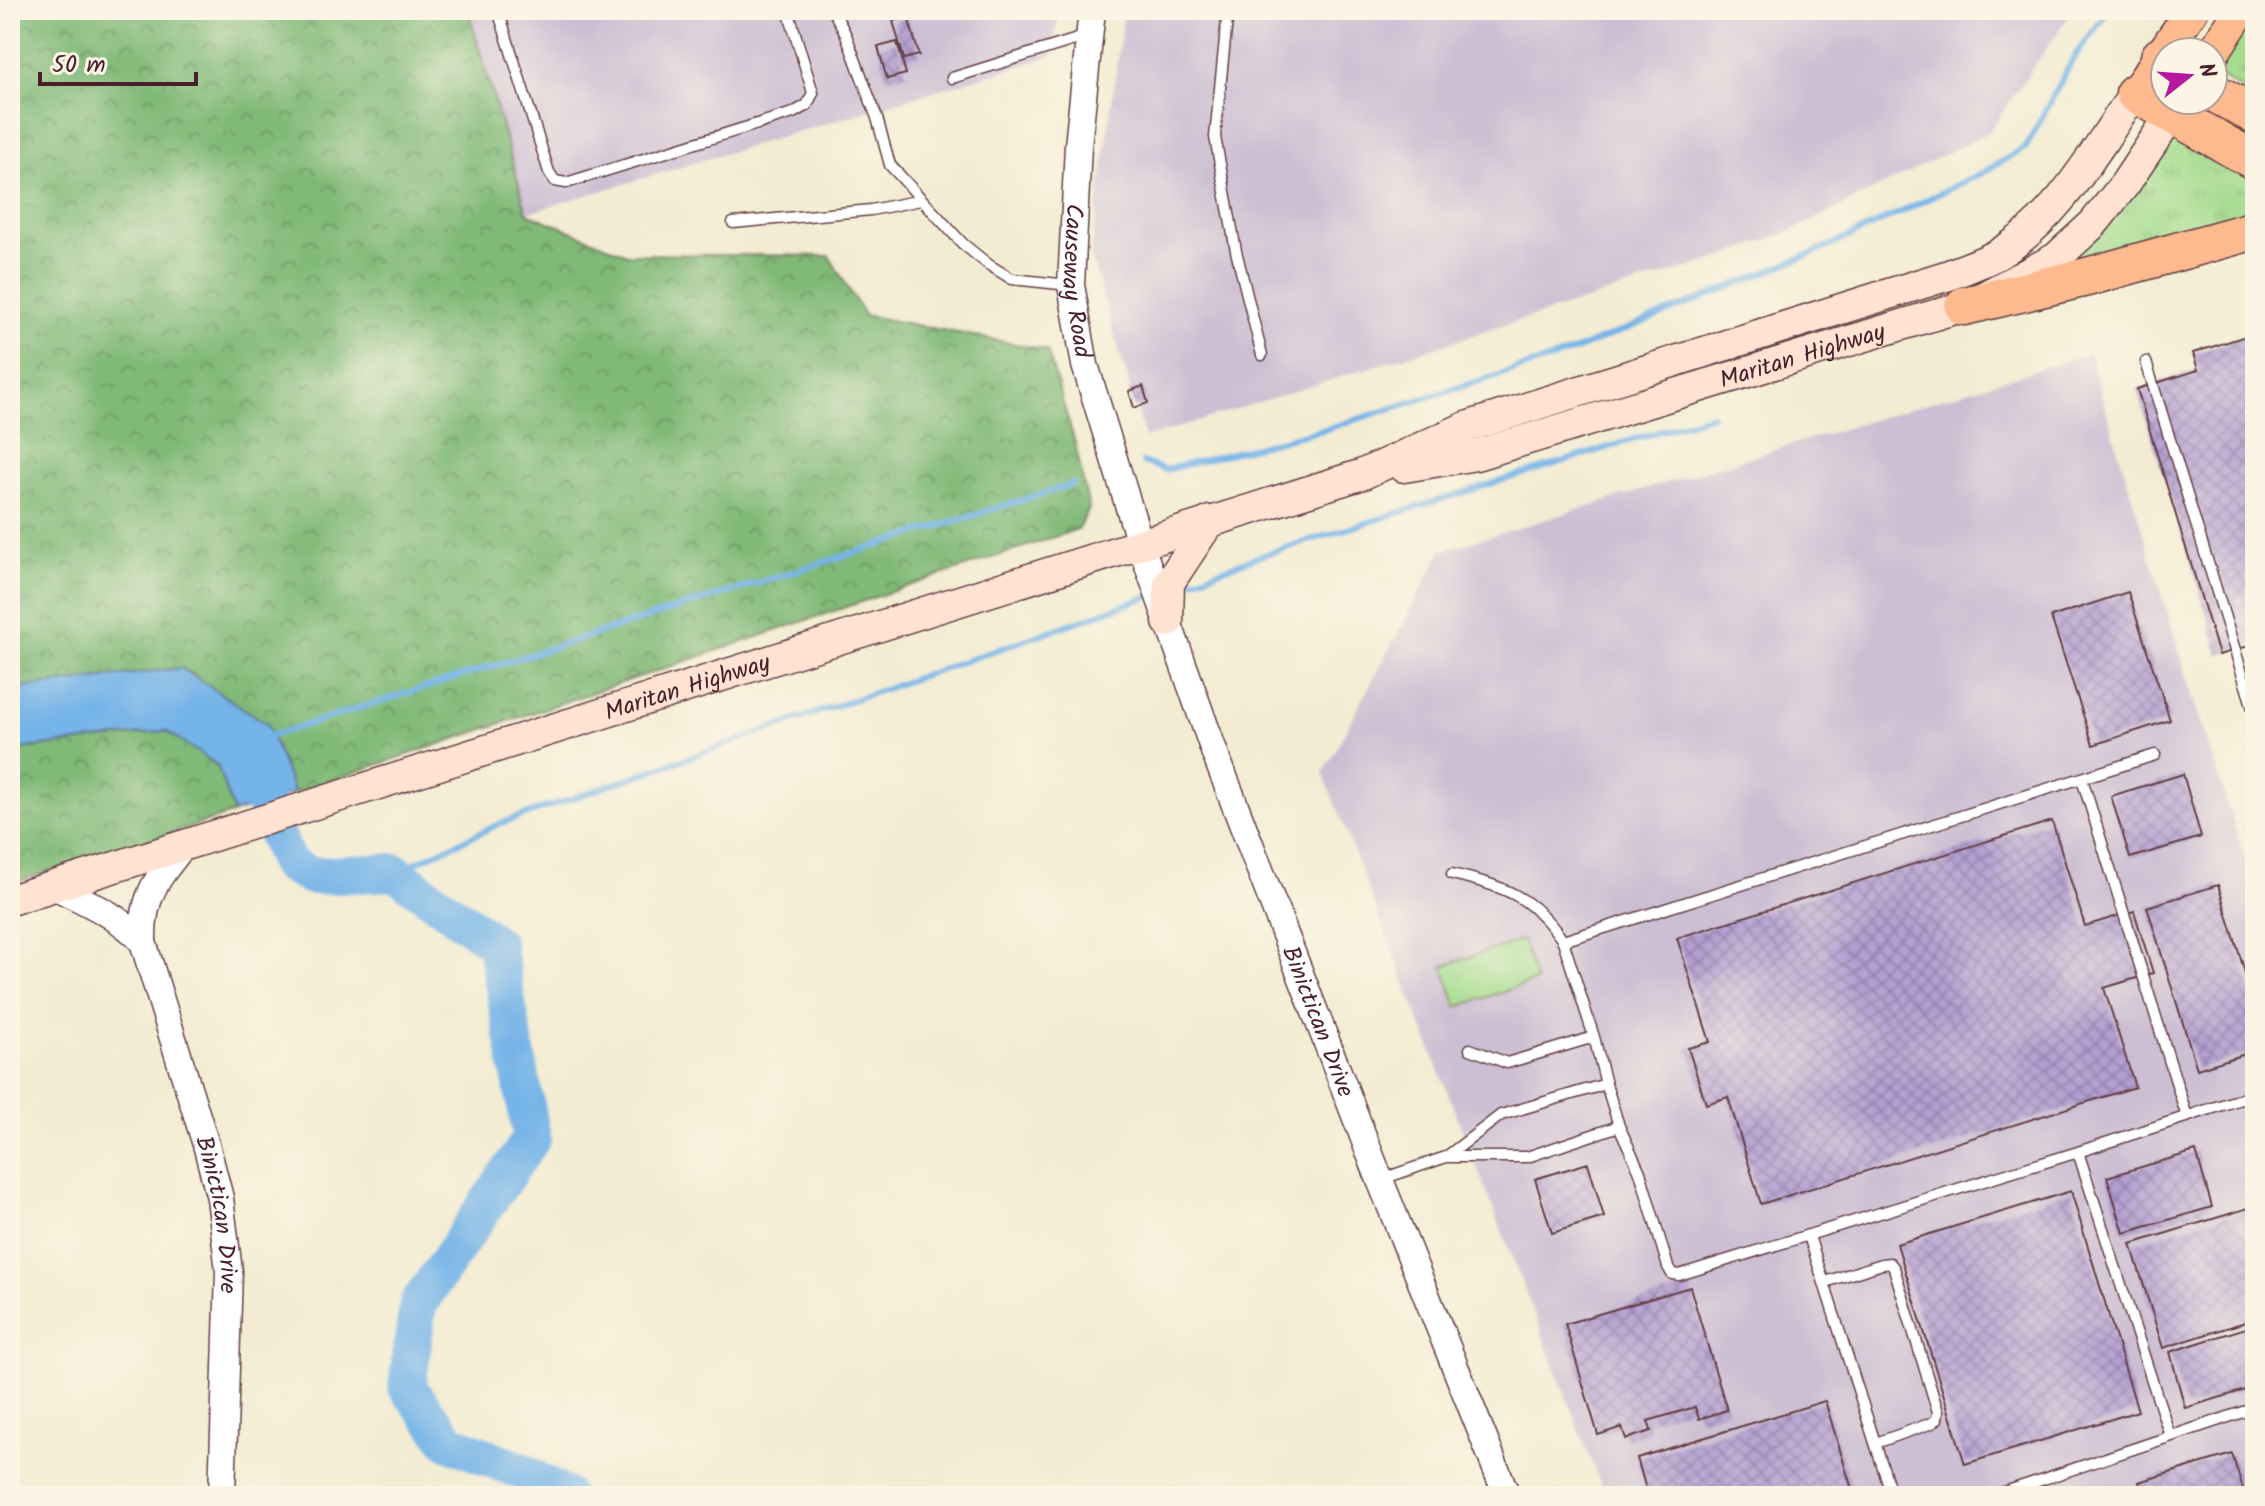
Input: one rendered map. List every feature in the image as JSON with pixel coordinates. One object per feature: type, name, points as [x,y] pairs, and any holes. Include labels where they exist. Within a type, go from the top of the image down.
[{"type":"highway","points":[[2135,93],[2149,98]]},
{"type":"highway","points":[[2229,101],[2255,115]]},
{"type":"highway","points":[[2188,116],[2255,161]]},
{"type":"highway","points":[[1964,306],[2087,277],[2255,230]]},
{"type":"main road","points":[[2176,36],[2192,10]]},
{"type":"main road","points":[[2224,36],[2241,10]]},
{"type":"main road","points":[[2135,93],[2149,75]]},
{"type":"main road","name":"Maritan Highway","points":[[10,900],[1363,474],[1466,427],[1949,275],[1998,254],[2040,223],[2060,200],[2135,93]]},
{"type":"main road","name":"Maritan Highway","points":[[1363,474],[1476,455],[1964,306],[2056,258],[2093,224],[2125,184],[2171,116]]},
{"type":"main road","points":[[1168,622],[1169,583],[1210,521]]},
{"type":"street","name":"Causeway Road","points":[[1091,23],[1078,146],[1071,285],[1085,365],[1140,543]]},
{"type":"street","name":"Binictican Drive","points":[[1140,543],[1214,751],[1380,1180],[1507,1496]]},
{"type":"street","name":"Binictican Drive","points":[[184,845],[162,872],[147,898],[143,942],[220,1198],[229,1271],[222,1496]]},
{"type":"street","points":[[54,886],[98,908],[131,929],[143,942]]},
{"type":"lane","points":[[498,10],[549,172],[555,181],[566,183],[793,113],[807,105],[813,93],[788,10]]},
{"type":"lane","points":[[833,10],[846,35],[877,118],[890,165],[963,244],[989,265],[1012,279],[1071,285]]},
{"type":"lane","points":[[1228,10],[1215,137],[1236,251],[1262,355]]},
{"type":"lane","points":[[952,78],[1091,23]]},
{"type":"lane","points":[[733,223],[871,210],[921,200]]},
{"type":"lane","points":[[2146,362],[2255,715]]},
{"type":"lane","points":[[1563,941],[2155,755]]},
{"type":"lane","points":[[2082,779],[2187,1117]]},
{"type":"lane","points":[[1452,874],[1490,883],[1517,894],[1547,917],[1563,941],[1619,1126],[1640,1172],[1672,1274],[1679,1275],[1809,1236],[2253,1095]]},
{"type":"lane","points":[[1470,1049],[1507,1063],[1594,1037]]},
{"type":"lane","points":[[1380,1180],[1446,1157],[1501,1115],[1606,1084]]},
{"type":"lane","points":[[1446,1157],[1527,1157],[1619,1126]]},
{"type":"lane","points":[[2078,1152],[2170,1436]]},
{"type":"lane","points":[[1809,1236],[1892,1496]]},
{"type":"lane","points":[[1825,1282],[1882,1264],[1890,1263],[1894,1268],[1938,1412],[1937,1419],[1932,1423],[1876,1443]]},
{"type":"lane","points":[[1993,1496],[2255,1408]]},
{"type":"shaded area","points":[[468,10],[1059,10],[1052,56],[527,213]]},
{"type":"shaded area","points":[[1124,10],[2073,10],[1989,132],[1796,229],[1720,258],[1145,438],[1091,256]]},
{"type":"shaded area","points":[[2089,354],[2255,890],[2255,1496],[1605,1496],[1323,773],[1442,551]]},
{"type":"green space","points":[[10,10],[468,10],[527,213],[627,254],[829,256],[864,315],[1047,350],[1075,443],[1089,509],[1078,529],[294,793],[267,724],[181,668],[10,689],[10,64],[17,39],[10,31]]},
{"type":"green space","points":[[2255,12],[2255,97],[2229,82],[2229,52]]},
{"type":"green space","points":[[2176,136],[2255,178],[2255,221],[2070,271],[2065,261],[2167,140]]},
{"type":"green space","points":[[166,731],[218,765],[234,813],[10,884],[10,750]]},
{"type":"green space","points":[[1522,940],[1536,981],[1457,1007],[1443,966]]},
{"type":"water","points":[[181,668],[267,724],[294,793],[234,813],[217,765],[166,731],[10,750],[10,689]]},
{"type":"building","points":[[908,17],[919,55],[904,59],[893,21]]},
{"type":"building","points":[[897,42],[906,74],[887,79],[878,47]]},
{"type":"building","points":[[2255,333],[2255,644],[2219,655],[2137,389],[2198,370],[2193,353]]},
{"type":"building","points":[[1143,386],[1148,403],[1134,408],[1129,391]]},
{"type":"building","points":[[2128,592],[2170,720],[2093,745],[2051,617]]},
{"type":"building","points":[[2183,774],[2201,837],[2130,858],[2111,796]]},
{"type":"building","points":[[2052,821],[2085,926],[2134,911],[2153,973],[2104,988],[2135,1087],[1761,1204],[1728,1097],[1706,1104],[1688,1048],[1710,1042],[1677,938]]},
{"type":"building","points":[[2218,885],[2255,1005],[2255,1051],[2197,1069],[2147,907]]},
{"type":"building","points":[[2196,1151],[2212,1207],[2124,1233],[2107,1177]]},
{"type":"building","points":[[1588,1163],[1604,1217],[1552,1233],[1535,1179]]},
{"type":"building","points":[[2071,1191],[2138,1411],[1965,1464],[1897,1244]]},
{"type":"building","points":[[2255,1206],[2255,1319],[2163,1348],[2131,1244]]},
{"type":"building","points":[[1690,1287],[1727,1410],[1699,1419],[1695,1407],[1648,1421],[1651,1431],[1626,1439],[1622,1427],[1598,1435],[1565,1324]]},
{"type":"building","points":[[2255,1325],[2255,1387],[2185,1408],[2170,1352]]},
{"type":"building","points":[[1825,1401],[1854,1496],[1648,1496],[1637,1458]]},
{"type":"building","points":[[2232,1454],[2245,1496],[2143,1496],[2139,1482]]},
{"type":"waterway","points":[[1143,462],[1165,470],[1326,429],[1563,355],[1828,247],[1982,173],[2026,147],[2074,57],[2109,10]]},
{"type":"waterway","points":[[1183,584],[1254,558],[1712,415]]},
{"type":"waterway","points":[[264,738],[1073,484]]},
{"type":"waterway","points":[[395,872],[499,824],[1153,595]]},
{"type":"waterway","points":[[258,786],[288,864],[311,876],[395,872],[496,944],[532,1138],[418,1304],[407,1387],[450,1442],[521,1471],[565,1496]]}]
